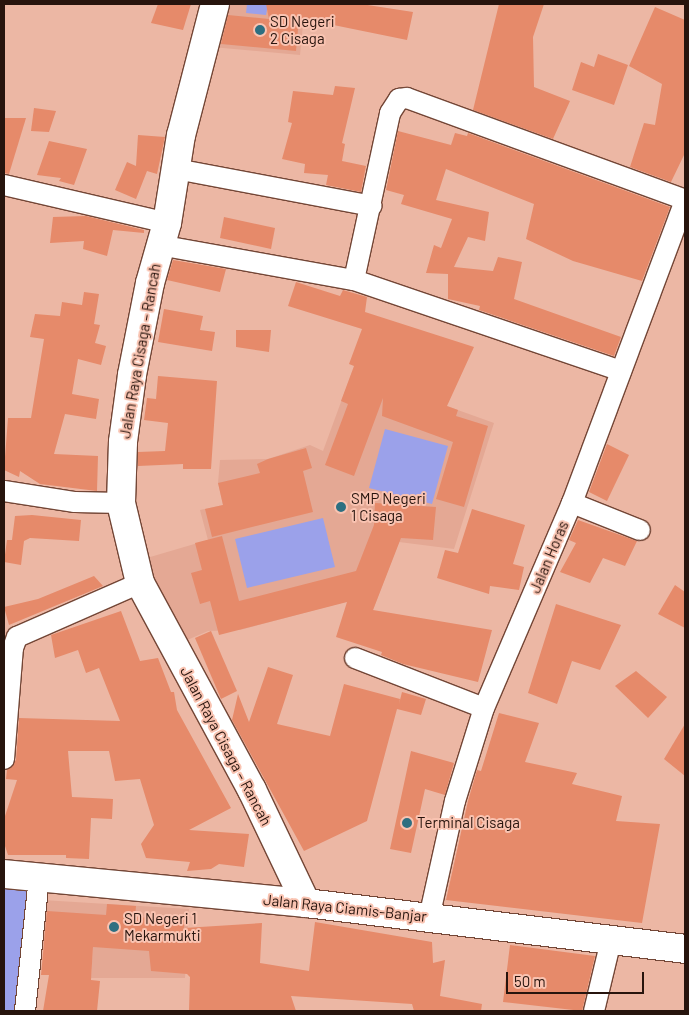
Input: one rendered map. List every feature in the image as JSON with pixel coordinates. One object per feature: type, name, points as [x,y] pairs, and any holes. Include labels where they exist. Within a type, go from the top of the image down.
[{"type":"main road","name":"Jalan Raya Cisaga – Rancah","points":[[215,4],[180,135],[176,169],[132,375],[123,442],[121,503],[140,583],[252,790],[306,903]]},
{"type":"main road","name":"Jalan Raya Ciamis-Banjar","points":[[4,874],[306,903],[685,949]]},
{"type":"street","points":[[354,280],[372,206],[393,104],[407,98],[685,200]]},
{"type":"street","points":[[176,169],[372,206]]},
{"type":"street","points":[[4,185],[163,234],[354,280],[621,371]]},
{"type":"street","name":"Jalan Horas","points":[[429,918],[455,801],[484,708],[572,503],[685,200]]},
{"type":"street","points":[[4,491],[75,502],[121,503]]},
{"type":"street","points":[[572,503],[640,530]]},
{"type":"street","points":[[4,759],[13,648],[17,637],[140,583]]},
{"type":"street","points":[[355,658],[484,708]]},
{"type":"street","points":[[25,1011],[39,877]]},
{"type":"street","points":[[594,1011],[611,940]]},
{"type":"shaded area","name":"SD Negeri 2 Cisaga","points":[[223,4],[305,4],[300,55],[212,47]]},
{"type":"shaded area","points":[[247,4],[268,4],[266,15],[246,13]]},
{"type":"shaded area","name":"SMP Negeri 1 Cisaga","points":[[352,372],[494,423],[454,549],[399,542],[373,610],[349,601],[240,630],[208,631],[178,644],[140,560],[208,540],[200,510],[223,505],[218,483],[220,460],[268,459],[310,445],[323,451]]},
{"type":"shaded area","points":[[385,429],[448,446],[432,504],[369,488]]},
{"type":"shaded area","points":[[323,518],[335,567],[247,588],[235,539]]},
{"type":"shaded area","points":[[4,886],[34,890],[19,1011],[4,1011]]},
{"type":"shaded area","name":"SD Negeri 1 Mekarmukti","points":[[42,900],[189,909],[185,978],[91,978],[93,948],[39,944]]},
{"type":"building","points":[[158,4],[191,4],[183,30],[151,23]]},
{"type":"building","points":[[266,4],[361,4],[413,12],[407,40],[299,18],[296,51],[221,44],[228,15],[269,19]]},
{"type":"building","points":[[499,4],[544,4],[533,37],[534,87],[570,101],[553,139],[473,110]]},
{"type":"building","points":[[655,7],[685,20],[685,153],[671,182],[630,167],[644,123],[655,125],[662,84],[629,66]]},
{"type":"building","points":[[598,54],[628,65],[614,105],[572,90],[581,62],[594,67]]},
{"type":"building","points":[[335,86],[355,88],[342,143],[345,144],[342,161],[366,166],[361,192],[326,185],[328,175],[304,173],[305,164],[282,159],[292,123],[288,122],[293,91],[333,95]]},
{"type":"building","points":[[34,108],[56,111],[49,132],[31,131]]},
{"type":"building","points":[[4,118],[26,118],[9,174],[4,173]]},
{"type":"building","points":[[398,131],[451,145],[455,133],[467,136],[468,133],[670,207],[642,281],[573,261],[526,239],[534,204],[446,169],[436,200],[489,212],[485,241],[468,237],[454,267],[493,271],[498,257],[522,262],[514,299],[621,337],[614,356],[479,310],[480,306],[448,299],[448,274],[426,273],[434,245],[441,248],[452,219],[401,204],[404,195],[386,190]]},
{"type":"building","points":[[138,135],[165,137],[157,174],[147,171],[136,199],[115,190],[127,162],[136,166]]},
{"type":"building","points":[[49,141],[87,149],[74,185],[59,181],[61,178],[37,175]]},
{"type":"building","points":[[86,216],[144,230],[144,233],[113,230],[107,256],[83,249],[84,241],[50,243],[53,217]]},
{"type":"building","points":[[224,217],[275,228],[271,249],[220,238]]},
{"type":"building","points":[[173,260],[226,269],[220,292],[167,280]]},
{"type":"building","points":[[296,282],[340,296],[343,290],[367,297],[365,312],[474,347],[447,406],[458,410],[456,416],[488,426],[464,507],[436,499],[453,442],[382,416],[383,398],[354,476],[325,465],[348,404],[341,401],[354,366],[349,364],[362,329],[288,306]]},
{"type":"building","points":[[84,292],[99,294],[94,324],[100,325],[95,343],[106,346],[101,365],[78,359],[72,394],[99,399],[96,419],[65,414],[54,454],[98,456],[97,491],[40,484],[20,471],[19,477],[4,470],[8,418],[31,418],[44,339],[30,337],[35,314],[60,316],[62,302],[82,305]]},
{"type":"building","points":[[164,309],[203,316],[200,330],[215,332],[212,351],[158,342]]},
{"type":"building","points":[[236,330],[271,330],[269,352],[236,347]]},
{"type":"building","points":[[158,376],[217,381],[211,469],[183,469],[183,464],[138,466],[138,452],[165,451],[168,423],[144,420],[147,398],[156,399]]},
{"type":"building","points":[[607,444],[629,455],[607,501],[589,492]]},
{"type":"building","points":[[306,448],[312,468],[303,471],[313,512],[212,537],[205,509],[223,505],[218,483],[260,473],[257,464]]},
{"type":"building","points":[[375,503],[436,507],[433,540],[401,538],[373,610],[492,630],[478,682],[403,664],[381,655],[382,652],[336,637],[347,602],[219,635],[210,601],[200,604],[191,573],[202,570],[195,543],[222,536],[239,601],[356,571],[374,525]]},
{"type":"building","points":[[472,509],[525,525],[513,564],[524,567],[519,590],[490,586],[489,594],[437,578],[445,550],[458,553]]},
{"type":"building","points":[[32,515],[81,520],[79,541],[30,538],[24,541],[21,565],[4,562],[7,540],[12,540],[15,516]]},
{"type":"building","points":[[578,520],[637,541],[625,566],[603,558],[590,583],[560,572],[576,543],[569,540]]},
{"type":"building","points":[[94,576],[103,586],[9,625],[4,607],[38,599]]},
{"type":"building","points":[[675,585],[685,592],[685,628],[658,614]]},
{"type":"building","points":[[556,604],[621,625],[600,670],[572,661],[557,704],[528,693]]},
{"type":"building","points":[[121,611],[140,661],[158,658],[171,692],[174,692],[177,710],[231,808],[189,830],[249,834],[244,867],[219,864],[211,869],[187,871],[190,862],[146,858],[141,844],[154,825],[140,779],[115,781],[109,751],[68,751],[72,797],[113,799],[112,819],[91,818],[89,859],[66,858],[66,855],[8,855],[4,843],[4,819],[17,780],[6,779],[7,770],[16,760],[19,718],[120,721],[99,668],[86,673],[78,650],[55,658],[51,635]]},
{"type":"building","points":[[211,631],[237,691],[221,699],[195,638]]},
{"type":"building","points":[[268,667],[293,675],[277,724],[330,736],[344,684],[400,699],[399,704],[402,692],[426,699],[421,715],[397,709],[367,821],[304,851],[232,720],[238,694],[249,722]]},
{"type":"building","points":[[636,671],[667,697],[648,718],[615,686]]},
{"type":"building","points":[[499,713],[539,723],[525,762],[577,773],[572,784],[622,796],[616,821],[660,824],[642,923],[446,900],[468,801],[477,770],[481,771]]},
{"type":"building","points":[[685,724],[685,776],[664,759]]},
{"type":"building","points":[[411,751],[454,763],[445,795],[425,789],[411,853],[390,849]]},
{"type":"building","points":[[107,904],[136,906],[135,917],[185,920],[184,928],[262,923],[260,963],[309,971],[315,922],[432,942],[433,963],[445,960],[440,996],[482,1004],[481,1011],[414,1011],[412,1004],[291,996],[296,1011],[189,1011],[190,977],[187,974],[151,971],[149,951],[93,947],[91,980],[100,981],[97,1011],[43,1011],[49,975],[41,975],[47,911],[106,915]]},
{"type":"building","points":[[510,945],[595,956],[582,1011],[503,1002]]},
{"type":"place","name":"SD Negeri 2 Cisaga","points":[[260,30]]},
{"type":"place","name":"SMP Negeri 1 Cisaga","points":[[341,507]]},
{"type":"place","name":"Terminal Cisaga","points":[[407,823]]},
{"type":"place","name":"SD Negeri 1 Mekarmukti","points":[[114,927]]}]
